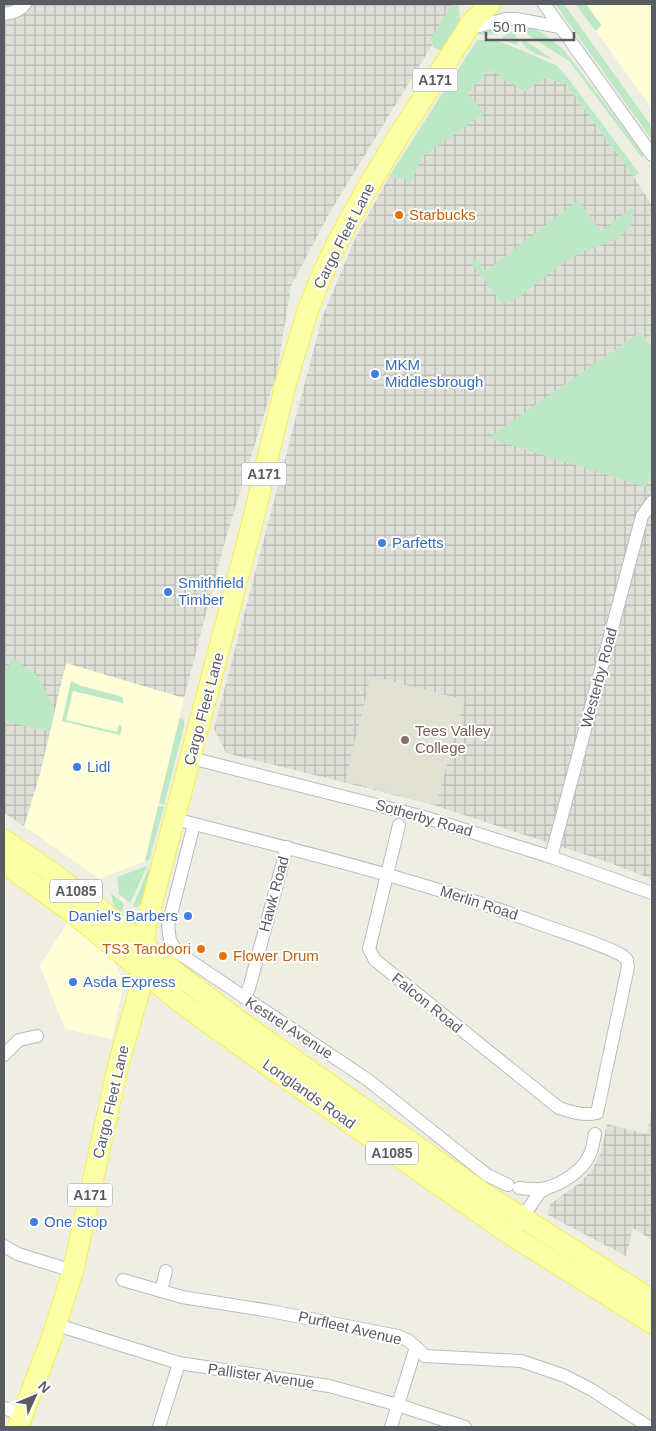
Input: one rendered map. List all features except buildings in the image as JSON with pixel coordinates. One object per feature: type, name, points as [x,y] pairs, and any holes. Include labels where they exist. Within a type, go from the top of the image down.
[{"type":"main road","name":"Cargo Fleet Lane","points":[[20,1421],[57,1325],[73,1271],[118,1066],[138,992],[146,926],[184,821],[191,758],[284,392],[308,310],[338,241],[365,192],[472,18],[490,4]]},
{"type":"main road","name":"Longlands Road","points":[[4,840],[47,868],[235,1018],[480,1191],[526,1212],[652,1300]]},
{"type":"main road","name":"Longlands Road","points":[[4,863],[73,913],[180,1002],[270,1067],[511,1235],[652,1323]]},
{"type":"street","points":[[4,14],[11,14],[25,4]]},
{"type":"street","points":[[544,4],[652,156]]},
{"type":"street","points":[[472,18],[516,19],[560,27]]},
{"type":"street","name":"Westerby Road","points":[[551,856],[642,516],[652,502]]},
{"type":"street","name":"Sotherby Road","points":[[191,758],[410,813],[551,856],[652,893]]},
{"type":"street","name":"Merlin Road","points":[[184,821],[287,847],[449,892],[521,916],[622,955],[627,960],[627,972],[597,1113]]},
{"type":"street","name":"Kestrel Avenue","points":[[184,821],[168,926],[170,940],[177,952],[368,1080],[488,1175],[513,1186],[530,1190],[547,1188]]},
{"type":"street","name":"Falcon Road","points":[[399,825],[368,949],[375,960],[559,1108],[587,1115],[597,1113]]},
{"type":"street","name":"Hawk Road","points":[[245,998],[287,847]]},
{"type":"street","points":[[4,1055],[19,1040],[37,1036]]},
{"type":"street","points":[[511,1235],[539,1193],[567,1178],[584,1164],[590,1155],[595,1134]]},
{"type":"street","points":[[4,1246],[18,1254],[73,1271]]},
{"type":"street","points":[[161,1291],[166,1271]]},
{"type":"street","name":"Purfleet Avenue","points":[[123,1280],[182,1296],[398,1336],[409,1341],[425,1356],[521,1361],[565,1376],[592,1390],[649,1427]]},
{"type":"street","name":"Pallister Avenue","points":[[57,1325],[179,1364],[329,1386],[398,1405],[465,1427]]},
{"type":"street","points":[[391,1427],[416,1348]]},
{"type":"street","points":[[159,1427],[179,1364]]},
{"type":"street","points":[[4,1408],[20,1421]]},
{"type":"shaded area","points":[[4,4],[454,4],[454,9],[330,212],[291,286],[277,372],[225,541],[184,698],[66,663],[40,774],[24,826],[4,813]]},
{"type":"shaded area","points":[[452,4],[459,4],[460,19],[441,50],[439,50],[433,47],[431,38]]},
{"type":"shaded area","points":[[555,4],[564,4],[652,127],[652,140]]},
{"type":"shaded area","points":[[575,4],[586,4],[601,25],[596,31]]},
{"type":"shaded area","points":[[586,4],[652,4],[652,109],[596,31],[601,25]]},
{"type":"shaded area","points":[[520,24],[544,34],[564,50],[643,153],[643,159],[569,61],[519,29]]},
{"type":"shaded area","points":[[500,25],[508,29],[499,34],[478,35],[484,30]]},
{"type":"shaded area","points":[[511,32],[515,34],[518,42],[516,45],[502,39],[503,36]]},
{"type":"shaded area","points":[[520,37],[552,59],[528,49],[524,46]]},
{"type":"shaded area","points":[[477,40],[494,40],[556,65],[639,173],[634,177],[566,84],[544,78],[525,92],[490,70],[467,93],[485,113],[423,156],[410,184],[404,179],[390,175]]},
{"type":"shaded area","points":[[477,61],[566,84],[634,177],[652,205],[652,348],[641,332],[646,486],[652,474],[652,879],[602,860],[427,803],[226,753],[214,729],[322,318],[354,241],[390,175],[402,180]]},
{"type":"shaded area","points":[[578,200],[601,231],[632,208],[633,216],[631,223],[625,232],[617,238],[576,255],[509,304],[510,299],[503,305],[471,263],[476,259],[486,271]]},
{"type":"shaded area","points":[[640,332],[652,348],[652,474],[646,487],[488,438]]},
{"type":"shaded area","points":[[13,658],[38,676],[53,706],[54,713],[50,732],[4,721],[4,673]]},
{"type":"shaded area","points":[[66,663],[184,698],[145,861],[99,879],[24,826],[40,774]]},
{"type":"shaded area","name":"Tees Valley College","points":[[371,676],[465,700],[436,805],[345,781]]},
{"type":"shaded area","points":[[71,681],[119,696],[123,698],[123,703],[73,691],[66,720],[117,732],[119,724],[122,727],[120,735],[62,721]]},
{"type":"shaded area","points":[[180,717],[184,721],[184,726],[164,805],[159,803]]},
{"type":"shaded area","points":[[158,806],[164,807],[149,860],[145,861]]},
{"type":"shaded area","points":[[147,866],[130,903],[119,894],[117,877]]},
{"type":"shaded area","points":[[149,868],[151,878],[141,903],[137,908],[133,906]]},
{"type":"shaded area","points":[[111,893],[123,903],[122,912],[114,907]]},
{"type":"shaded area","points":[[67,923],[112,957],[124,983],[112,1039],[65,1029],[40,966]]},
{"type":"shaded area","points":[[652,1110],[652,1240],[633,1228],[626,1256],[548,1215],[550,1204],[581,1182],[593,1168],[601,1152],[607,1124],[647,1134]]},
{"type":"place","name":"Starbucks","points":[[399,215]]},
{"type":"place","name":"MKM Middlesbrough","points":[[375,374]]},
{"type":"place","name":"Parfetts","points":[[382,543]]},
{"type":"place","name":"Smithfield Timber","points":[[168,592]]},
{"type":"place","name":"Tees Valley College","points":[[405,740]]},
{"type":"place","name":"Lidl","points":[[77,767]]},
{"type":"place","name":"Daniel's Barbers","points":[[188,916]]},
{"type":"place","name":"TS3 Tandoori","points":[[201,949]]},
{"type":"place","name":"Flower Drum","points":[[223,956]]},
{"type":"place","name":"Asda Express","points":[[73,982]]},
{"type":"place","name":"One Stop","points":[[34,1222]]}]
